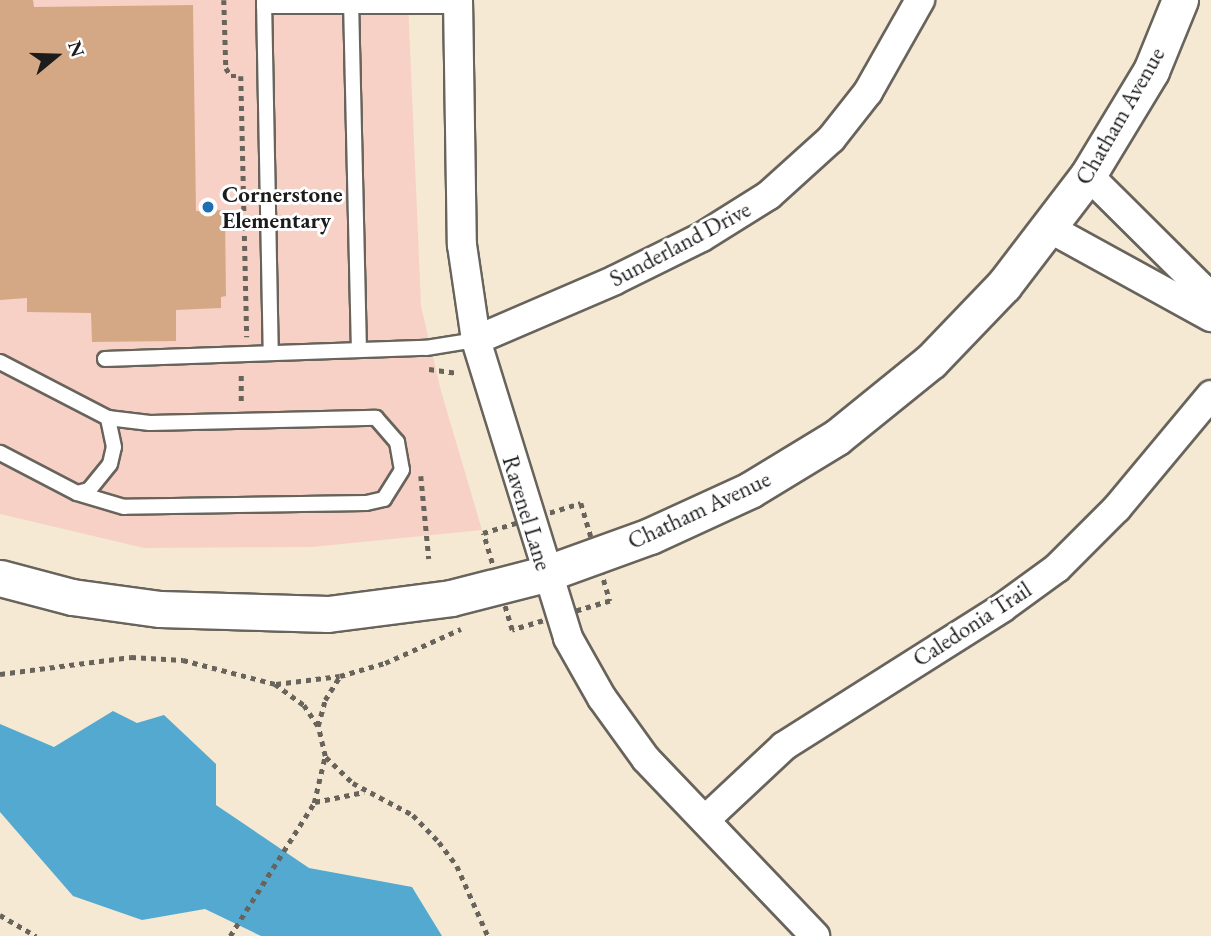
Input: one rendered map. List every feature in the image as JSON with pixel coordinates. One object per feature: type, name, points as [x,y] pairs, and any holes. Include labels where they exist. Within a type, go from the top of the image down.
[{"type":"street","name":"Sunderland Drive","points":[[476,340],[628,274],[702,237],[769,195],[831,139],[868,92],[920,0]]},
{"type":"street","name":"Chatham Avenue","points":[[0,578],[72,597],[159,609],[328,614],[451,598],[545,574],[650,536],[750,490],[837,437],[931,361],[1004,285],[1088,175],[1151,71],[1180,0]]},
{"type":"street","name":"Ravenel Lane","points":[[458,3],[462,245],[476,340],[545,574],[568,638],[602,698],[646,759],[815,936]]},
{"type":"street","points":[[1088,175],[1211,297]]},
{"type":"street","points":[[1049,229],[1211,317]]},
{"type":"street","name":"Caledonia Trail","points":[[705,820],[784,746],[1002,608],[1057,568],[1117,508],[1211,395]]},
{"type":"lane","points":[[271,353],[264,3],[458,3]]},
{"type":"lane","points":[[351,3],[359,350]]},
{"type":"lane","points":[[106,359],[359,350],[476,340]]},
{"type":"lane","points":[[0,362],[107,418],[150,423],[376,418],[397,442],[402,470],[384,499],[366,503],[124,507],[77,493],[0,453]]},
{"type":"lane","points":[[77,493],[89,490],[110,464],[114,447],[107,418]]},
{"type":"path","points":[[224,0],[226,68],[231,76],[242,76],[247,354]]},
{"type":"path","points":[[498,618],[508,615]]},
{"type":"path","points":[[275,684],[340,676],[385,663],[469,627]]},
{"type":"path","points":[[0,674],[131,657],[183,660],[275,684],[304,705],[318,726],[325,756],[314,803],[230,936]]},
{"type":"path","points":[[318,726],[325,700],[340,676]]},
{"type":"path","points":[[325,756],[367,792],[413,815],[439,842],[457,866],[488,936]]},
{"type":"path","points":[[314,803],[367,792]]},
{"type":"path","points":[[0,915],[36,936]]},
{"type":"shaded area","name":"Cornerstone Elementary","points":[[0,0],[408,0],[421,306],[441,391],[482,530],[312,547],[144,548],[0,514]]},
{"type":"water","points":[[113,711],[137,723],[164,715],[216,764],[216,805],[309,868],[412,887],[442,936],[261,936],[205,909],[142,920],[73,896],[0,812],[0,724],[54,747]]},
{"type":"building","points":[[0,0],[33,0],[34,7],[193,5],[196,211],[225,210],[226,296],[221,297],[221,308],[176,310],[176,341],[92,342],[91,313],[27,312],[27,298],[0,300]]},
{"type":"place","name":"Cornerstone Elementary","points":[[208,207]]}]
